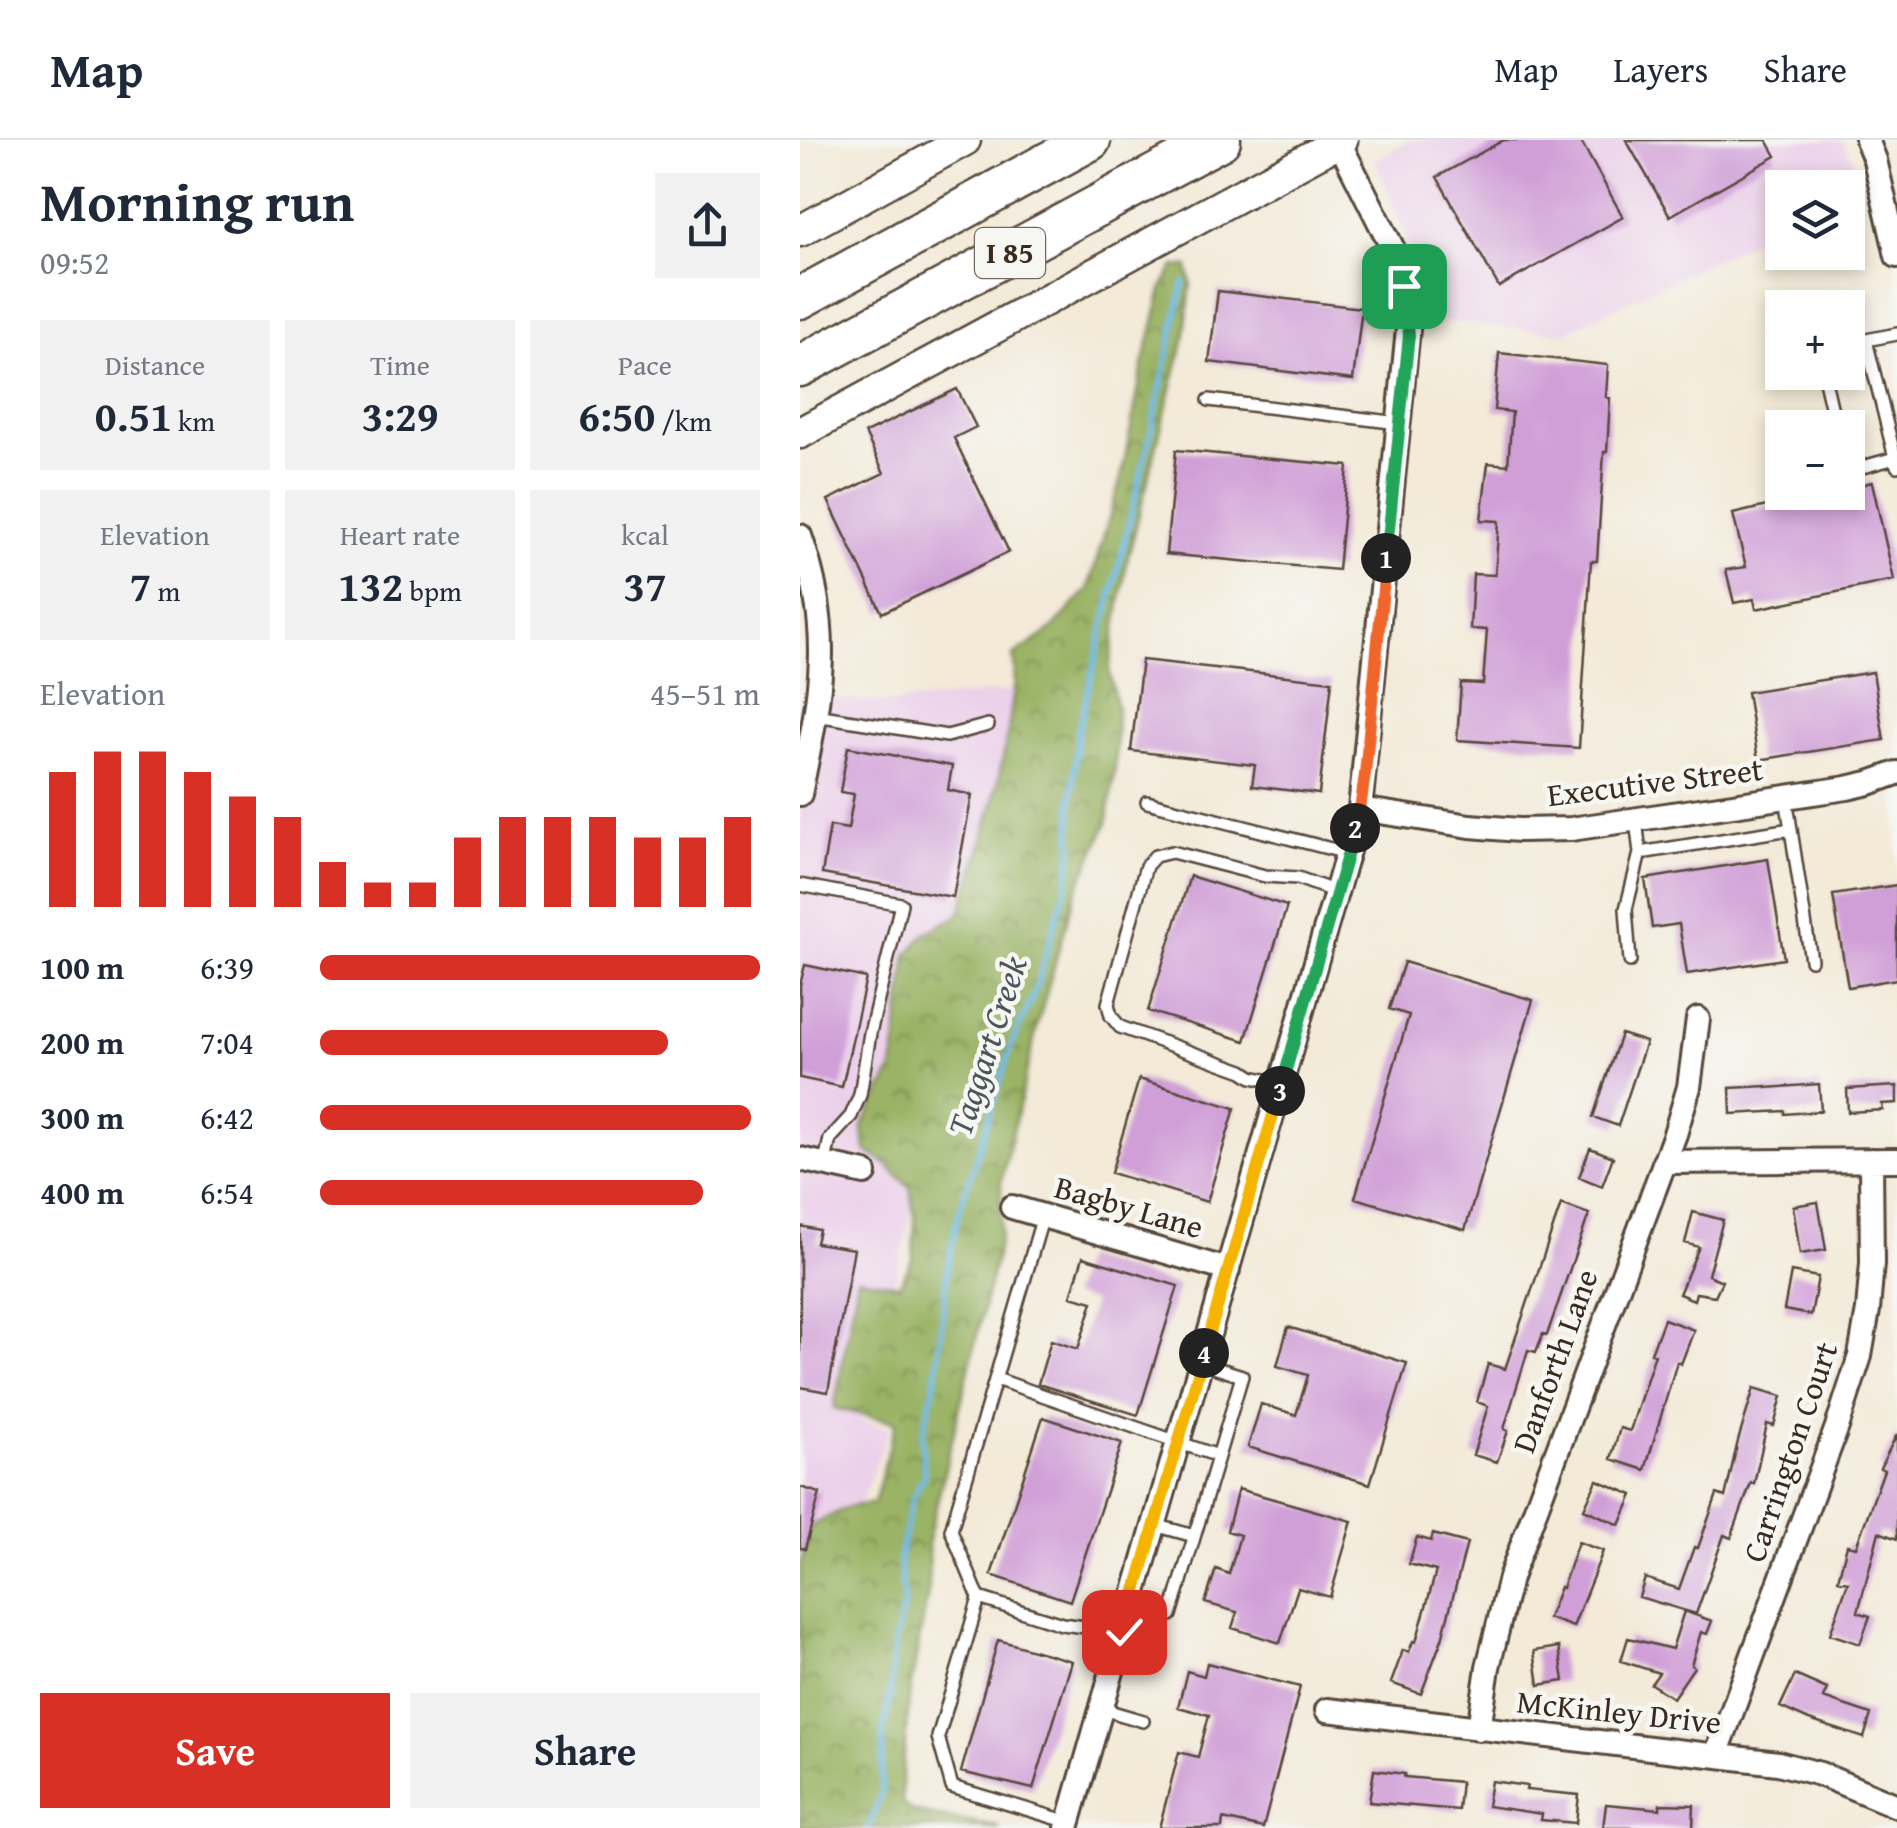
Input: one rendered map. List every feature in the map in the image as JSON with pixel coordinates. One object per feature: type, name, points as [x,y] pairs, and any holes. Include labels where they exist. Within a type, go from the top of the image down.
[{"type":"highway","name":"I 85","points":[[800,298],[1090,140]]},
{"type":"highway","name":"I 85","points":[[800,366],[1220,140]]},
{"type":"street","points":[[800,231],[966,140]]},
{"type":"street","points":[[1866,140],[1890,194],[1897,256]]},
{"type":"street","points":[[800,433],[1340,141],[1394,251],[1404,286],[1409,335],[1360,810],[1068,1825]]},
{"type":"street","points":[[800,536],[815,584],[822,659],[800,794]]},
{"type":"street","name":"Executive Street","points":[[1360,810],[1519,830],[1571,829],[1858,786],[1897,772]]},
{"type":"street","name":"Danforth Lane","points":[[1479,1729],[1488,1668],[1510,1578],[1664,1162],[1689,1087],[1698,1019]]},
{"type":"street","points":[[800,1160],[865,1173]]},
{"type":"street","name":"Carrington Court","points":[[1716,1755],[1860,1356],[1872,1263],[1871,1160]]},
{"type":"street","points":[[1664,1162],[1897,1160]]},
{"type":"street","name":"Bagby Lane","points":[[1012,1207],[1228,1270]]},
{"type":"street","name":"McKinley Drive","points":[[1326,1710],[1778,1763],[1820,1774],[1897,1806]]},
{"type":"lane","points":[[1865,467],[1896,462],[1866,340],[1897,334]]},
{"type":"lane","points":[[1209,400],[1400,423]]},
{"type":"lane","points":[[816,714],[947,736],[988,725]]},
{"type":"lane","points":[[1786,797],[1811,960]]},
{"type":"lane","points":[[1147,802],[1348,854]]},
{"type":"lane","points":[[1630,961],[1626,909],[1640,853],[1636,820]]},
{"type":"lane","points":[[1640,853],[1791,829]]},
{"type":"lane","points":[[1282,1084],[1252,1078],[1120,1027],[1111,1016],[1108,1004],[1146,866],[1155,856],[1172,852],[1265,876],[1298,878],[1336,892]]},
{"type":"lane","points":[[800,885],[901,904],[870,1032],[860,1095],[852,1116],[830,1140],[824,1164]]},
{"type":"lane","points":[[1043,1216],[951,1530],[979,1598],[938,1736],[952,1787],[1068,1825]]},
{"type":"lane","points":[[1132,1601],[1171,1615],[1242,1376],[1201,1364]]},
{"type":"lane","points":[[996,1378],[1218,1456]]},
{"type":"lane","points":[[1154,1524],[1194,1536]]},
{"type":"lane","points":[[979,1598],[1062,1624],[1124,1632]]},
{"type":"lane","points":[[1102,1708],[1143,1721]]},
{"type":"shaded area","points":[[1410,140],[1842,140],[1858,170],[1765,170],[1765,234],[1564,333],[1420,319],[1410,246],[1375,160]]},
{"type":"shaded area","points":[[1029,689],[925,1159],[860,1420],[889,1428],[800,1669],[800,706],[803,697],[893,703]]},
{"type":"green space","points":[[1175,266],[1188,267],[1191,284],[1185,335],[1127,561],[1109,670],[1117,709],[1115,769],[1107,824],[1074,896],[1038,1023],[1001,1182],[1001,1235],[928,1540],[929,1588],[910,1691],[902,1802],[911,1811],[1001,1828],[800,1828],[800,1565],[811,1526],[848,1507],[874,1503],[896,1422],[834,1408],[858,1278],[899,1285],[913,1258],[915,1218],[910,1187],[866,1151],[862,1126],[893,1069],[907,955],[926,933],[959,915],[967,891],[1006,743],[1014,687],[1013,656],[1051,630],[1088,589],[1122,474],[1163,286]]},
{"type":"building","points":[[1504,140],[1580,140],[1623,217],[1499,287],[1437,177]]},
{"type":"building","points":[[1626,140],[1767,140],[1776,156],[1670,216]]},
{"type":"building","points":[[1218,291],[1362,308],[1353,380],[1209,362]]},
{"type":"building","points":[[1499,353],[1608,365],[1607,452],[1597,561],[1591,561],[1579,748],[1457,740],[1461,683],[1483,684],[1487,630],[1470,629],[1473,574],[1495,575],[1499,521],[1481,520],[1488,463],[1508,465],[1512,412],[1494,410]]},
{"type":"building","points":[[957,389],[976,427],[954,438],[1009,552],[882,613],[828,500],[884,473],[865,433]]},
{"type":"building","points":[[1176,450],[1348,466],[1338,570],[1166,554]]},
{"type":"building","points":[[1872,482],[1894,580],[1756,609],[1754,599],[1734,603],[1726,570],[1746,567],[1733,514],[1765,506],[1765,510],[1865,510],[1865,484]]},
{"type":"building","points":[[1142,660],[1332,681],[1319,794],[1252,786],[1255,765],[1131,751]]},
{"type":"building","points":[[1873,672],[1884,740],[1758,760],[1747,692]]},
{"type":"building","points":[[848,747],[952,766],[948,790],[972,795],[953,897],[822,874],[830,826],[848,829],[854,794],[840,792]]},
{"type":"building","points":[[1768,859],[1784,959],[1687,974],[1679,924],[1652,928],[1645,879]]},
{"type":"building","points":[[1190,876],[1287,906],[1245,1041],[1148,1011]]},
{"type":"building","points":[[1897,885],[1897,979],[1848,987],[1833,895]]},
{"type":"building","points":[[1404,962],[1533,1000],[1465,1230],[1355,1198],[1409,1015],[1389,1009]]},
{"type":"building","points":[[805,965],[866,978],[842,1087],[800,1078],[800,985]]},
{"type":"building","points":[[1621,1034],[1646,1042],[1618,1126],[1593,1117]]},
{"type":"building","points":[[1139,1079],[1235,1108],[1207,1202],[1111,1173]]},
{"type":"building","points":[[1819,1084],[1821,1111],[1731,1114],[1730,1088]]},
{"type":"building","points":[[1897,1086],[1897,1103],[1882,1104],[1883,1110],[1848,1112],[1847,1089]]},
{"type":"building","points":[[1590,1148],[1613,1157],[1602,1186],[1579,1177]]},
{"type":"building","points":[[1818,1202],[1826,1250],[1800,1254],[1793,1206]]},
{"type":"building","points":[[1561,1204],[1589,1214],[1547,1335],[1543,1334],[1536,1352],[1528,1350],[1497,1462],[1473,1455],[1488,1406],[1477,1402],[1488,1364],[1505,1369]]},
{"type":"building","points":[[1693,1212],[1723,1220],[1708,1275],[1722,1281],[1715,1296],[1696,1293],[1694,1300],[1679,1294],[1699,1247],[1685,1243]]},
{"type":"building","points":[[800,1226],[819,1230],[816,1243],[854,1249],[828,1392],[800,1387]]},
{"type":"building","points":[[1083,1257],[1178,1286],[1138,1415],[1038,1384],[1051,1340],[1078,1349],[1093,1302],[1071,1296]]},
{"type":"building","points":[[1791,1272],[1818,1277],[1811,1315],[1784,1310]]},
{"type":"building","points":[[1664,1319],[1694,1330],[1681,1364],[1677,1362],[1645,1470],[1611,1459],[1620,1428],[1630,1431]]},
{"type":"building","points":[[1288,1327],[1407,1363],[1370,1484],[1248,1447],[1261,1404],[1296,1415],[1308,1375],[1277,1366]]},
{"type":"building","points":[[1754,1388],[1782,1396],[1774,1426],[1767,1424],[1754,1484],[1751,1483],[1731,1538],[1724,1535],[1696,1614],[1639,1597],[1645,1578],[1679,1589],[1717,1494],[1725,1497]]},
{"type":"building","points":[[1043,1417],[1122,1443],[1070,1601],[991,1575]]},
{"type":"building","points":[[1897,1434],[1897,1539],[1879,1532],[1858,1612],[1870,1616],[1860,1644],[1830,1634],[1848,1582],[1838,1580],[1847,1545],[1856,1547],[1884,1470],[1880,1468]]},
{"type":"building","points":[[1597,1480],[1633,1495],[1620,1525],[1584,1509]]},
{"type":"building","points":[[800,1487],[820,1493],[805,1549],[800,1548]]},
{"type":"building","points":[[1238,1489],[1352,1521],[1330,1597],[1298,1588],[1280,1643],[1232,1628],[1237,1612],[1205,1603],[1216,1569],[1229,1574],[1240,1535],[1227,1531]]},
{"type":"building","points":[[1433,1534],[1467,1543],[1442,1639],[1421,1694],[1391,1683],[1403,1650],[1409,1652],[1413,1641],[1416,1642],[1436,1571],[1409,1564],[1417,1537],[1431,1541]]},
{"type":"building","points":[[1578,1542],[1603,1551],[1573,1627],[1548,1618]]},
{"type":"building","points":[[1684,1611],[1712,1621],[1707,1634],[1701,1632],[1691,1665],[1694,1667],[1673,1698],[1651,1684],[1659,1673],[1621,1661],[1628,1638],[1672,1649]]},
{"type":"building","points":[[998,1640],[1072,1661],[1033,1789],[961,1772]]},
{"type":"building","points":[[1559,1647],[1564,1681],[1539,1685],[1534,1651]]},
{"type":"building","points":[[1207,1663],[1300,1687],[1263,1828],[1223,1819],[1222,1828],[1159,1828],[1179,1752],[1198,1757],[1209,1715],[1178,1707],[1187,1671],[1204,1676]]},
{"type":"building","points":[[1795,1675],[1827,1689],[1823,1698],[1871,1714],[1864,1738],[1780,1707]]},
{"type":"building","points":[[1374,1770],[1461,1782],[1458,1810],[1369,1802]]},
{"type":"building","points":[[1491,1781],[1527,1786],[1526,1790],[1579,1795],[1576,1823],[1541,1820],[1542,1814],[1487,1806]]},
{"type":"building","points":[[1606,1804],[1660,1809],[1660,1804],[1694,1805],[1693,1828],[1603,1828]]},
{"type":"waterway","name":"Taggart Creek","points":[[868,1828],[881,1795],[883,1732],[894,1644],[904,1602],[899,1559],[912,1499],[924,1475],[922,1437],[936,1379],[947,1272],[957,1219],[1068,881],[1078,732],[1184,282]]},
{"type":"route","points":[[1124,1632],[1360,810],[1409,335],[1404,286]]}]
